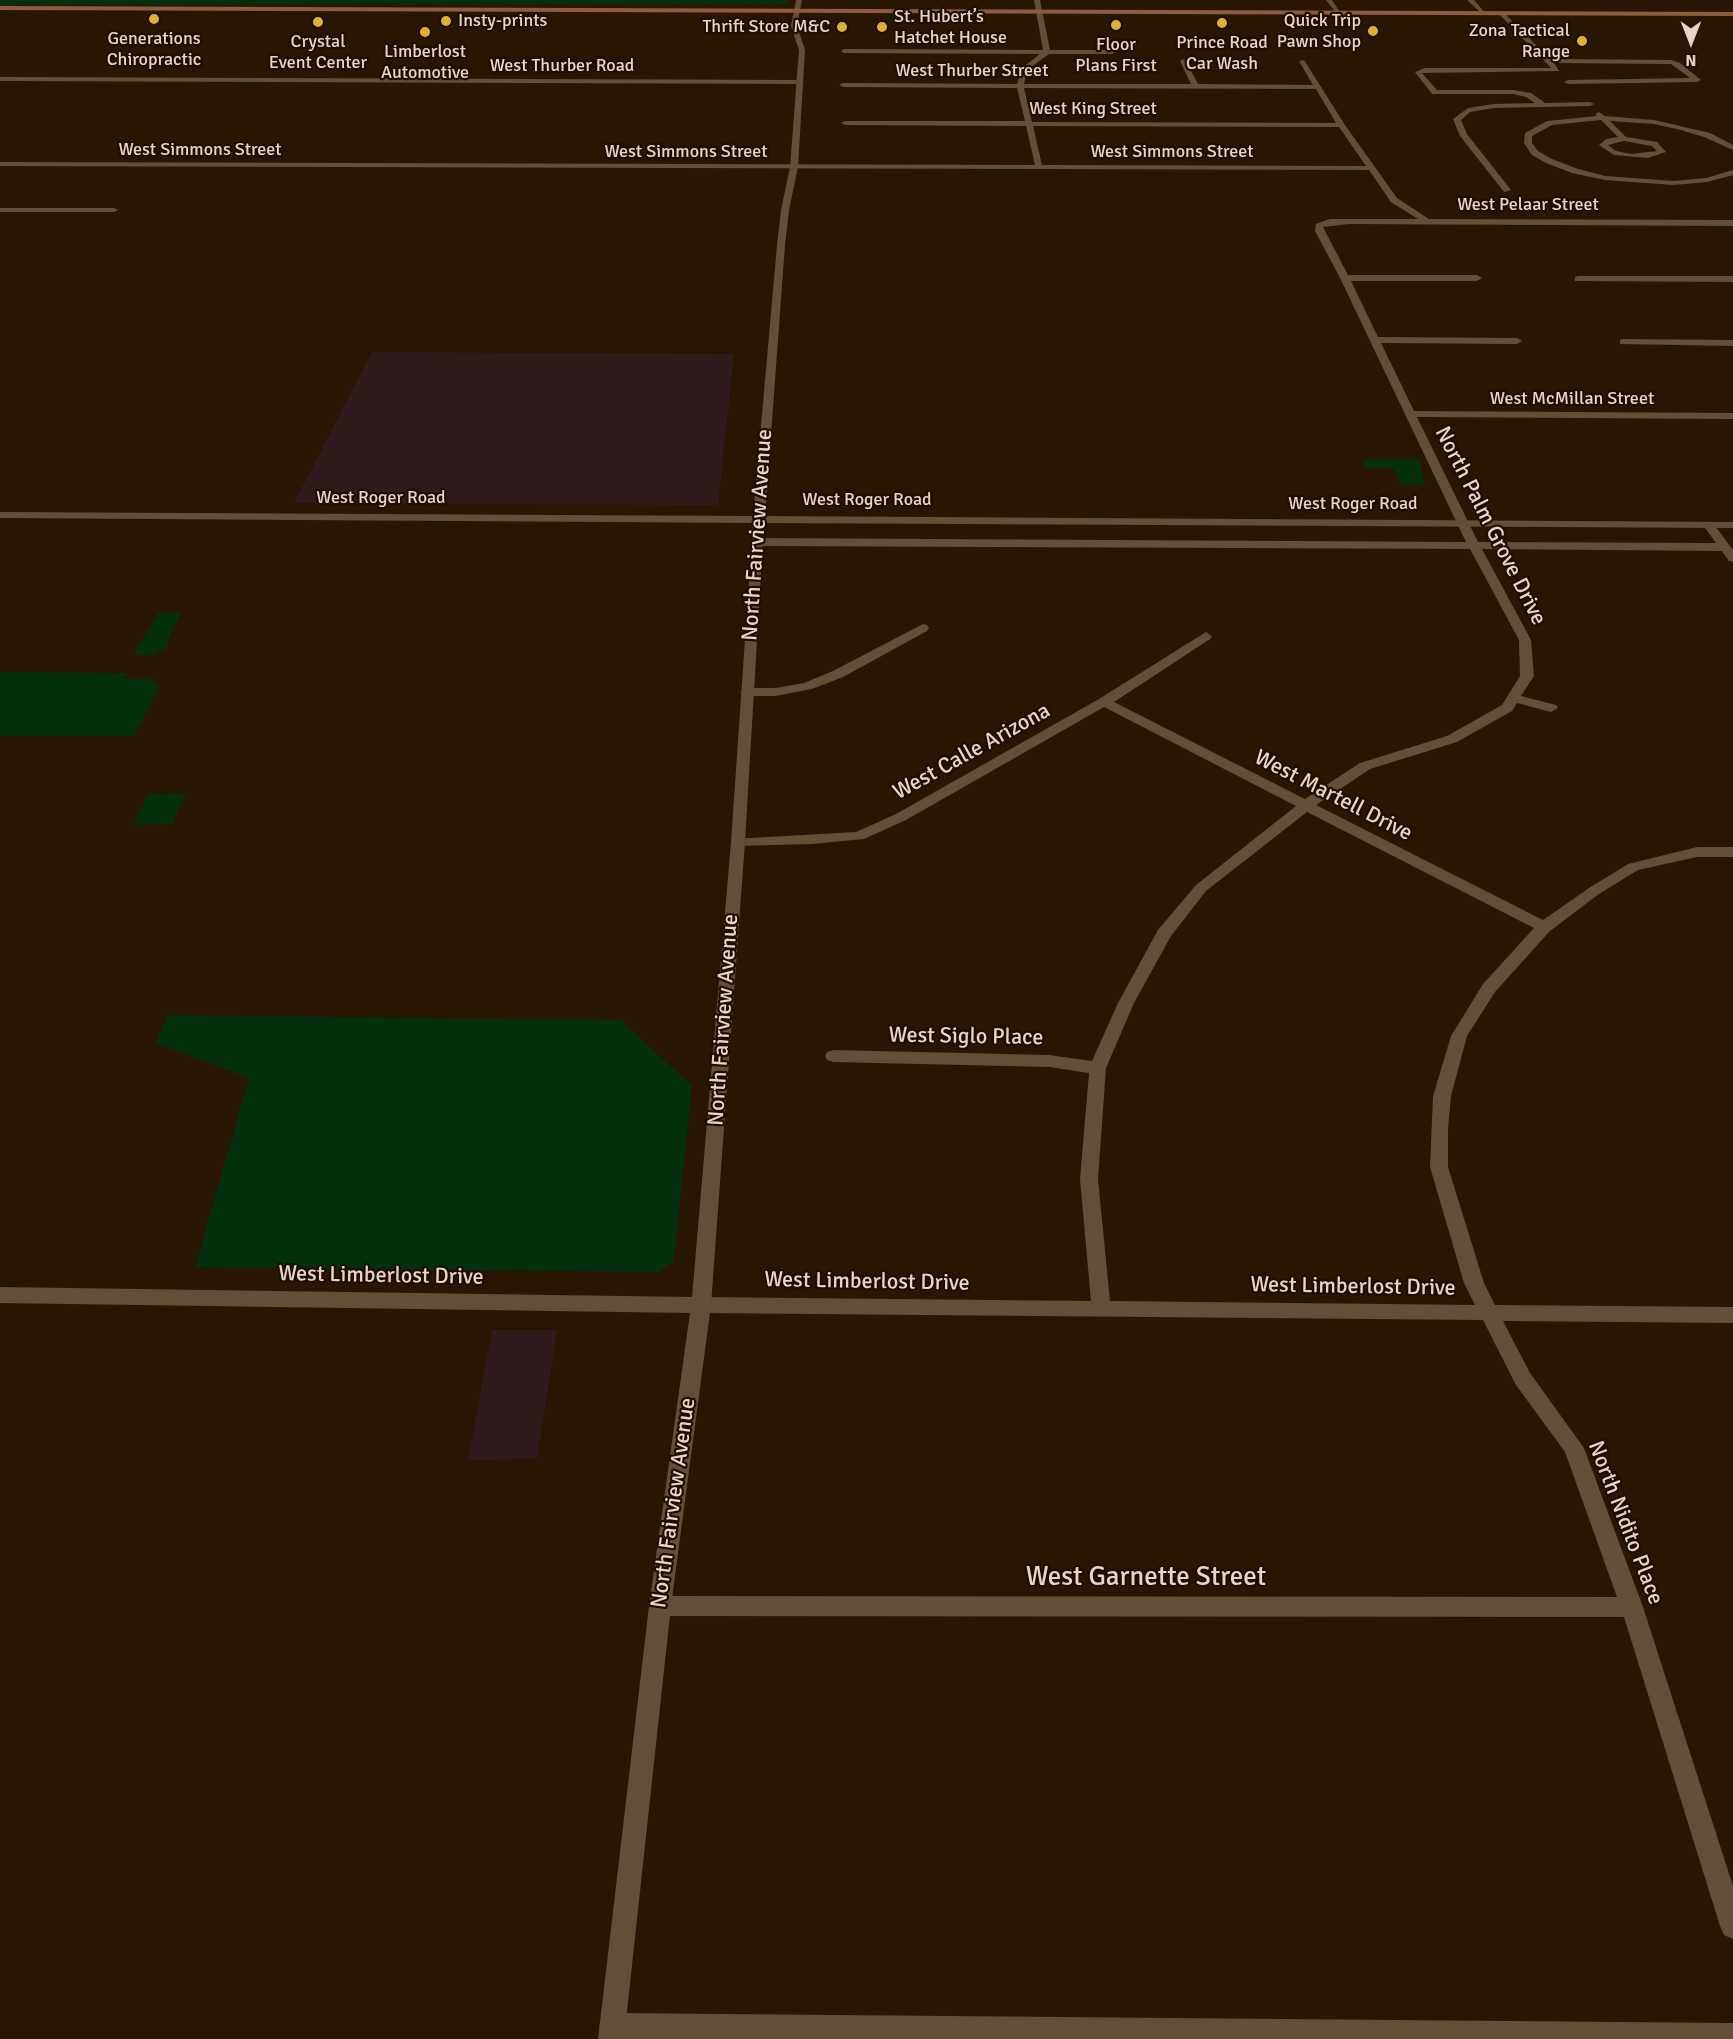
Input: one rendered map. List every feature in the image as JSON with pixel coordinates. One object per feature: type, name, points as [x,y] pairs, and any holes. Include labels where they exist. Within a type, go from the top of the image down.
[{"type":"main road","points":[[0,8],[1733,14]]},
{"type":"street","name":"North Fairview Avenue","points":[[612,2033],[660,1606],[701,1305],[738,842],[759,518],[781,245],[785,210],[794,167],[802,50],[794,26],[799,0]]},
{"type":"street","points":[[1037,0],[1047,52]]},
{"type":"street","points":[[1329,0],[1339,13]]},
{"type":"street","points":[[1470,0],[1484,14]]},
{"type":"street","points":[[1502,14],[1576,90]]},
{"type":"street","points":[[844,51],[1112,52]]},
{"type":"street","points":[[1039,167],[1020,86],[1024,69],[1047,52]]},
{"type":"street","points":[[1184,61],[1196,87]]},
{"type":"street","points":[[1302,61],[1341,125],[1394,200],[1428,222]]},
{"type":"street","points":[[1548,61],[1671,62],[1678,64],[1697,80],[1569,82]]},
{"type":"street","points":[[1543,105],[1528,95],[1513,92],[1435,92],[1418,72],[1425,70],[1557,70]]},
{"type":"street","name":"West Thurber Road","points":[[0,79],[799,82]]},
{"type":"street","name":"West Thurber Street","points":[[843,85],[1318,87]]},
{"type":"street","points":[[1583,97],[1624,139],[1654,144],[1662,152],[1654,155],[1631,156],[1614,153],[1603,145],[1609,141],[1624,139]]},
{"type":"street","points":[[1507,190],[1463,134],[1457,119],[1468,110],[1494,106],[1590,104]]},
{"type":"street","points":[[1733,148],[1707,135],[1682,128],[1654,122],[1602,118],[1550,123],[1528,135],[1528,143],[1535,153],[1549,161],[1575,171],[1605,178],[1674,183],[1707,180],[1733,172]]},
{"type":"street","name":"West King Street","points":[[845,123],[1341,125]]},
{"type":"street","name":"West Simmons Street","points":[[0,164],[1371,168]]},
{"type":"street","points":[[0,210],[114,210]]},
{"type":"street","name":"West Pelaar Street","points":[[1318,223],[1338,221],[1733,223]]},
{"type":"street","name":"North Palm Grove Drive","points":[[1101,1309],[1089,1179],[1098,1068],[1126,1003],[1164,934],[1201,888],[1305,806],[1365,766],[1452,739],[1507,708],[1527,676],[1525,640],[1462,523],[1345,278],[1319,231],[1318,223]]},
{"type":"street","points":[[1345,278],[1477,278]]},
{"type":"street","points":[[1578,279],[1733,279]]},
{"type":"street","points":[[1374,340],[1517,340]]},
{"type":"street","points":[[1623,342],[1733,343]]},
{"type":"street","name":"West McMillan Street","points":[[1410,414],[1733,416]]},
{"type":"street","name":"West Roger Road","points":[[0,515],[1733,525]]},
{"type":"street","points":[[1709,525],[1733,558]]},
{"type":"street","name":"West Roger Road","points":[[758,542],[1725,547]]},
{"type":"street","points":[[747,692],[775,692],[807,686],[838,674],[923,628]]},
{"type":"street","name":"West Calle Arizona","points":[[738,842],[859,836],[901,816],[1104,702],[1206,636]]},
{"type":"street","points":[[1513,698],[1551,708]]},
{"type":"street","name":"West Martell Drive","points":[[1104,702],[1544,927]]},
{"type":"street","name":"North Nidito Place","points":[[1733,852],[1697,852],[1633,867],[1594,891],[1544,927],[1489,988],[1459,1035],[1442,1095],[1439,1167],[1474,1283],[1491,1312],[1523,1379],[1574,1448],[1632,1607],[1733,1926]]},
{"type":"street","name":"West Siglo Place","points":[[833,1056],[1048,1061],[1098,1068]]},
{"type":"street","name":"West Limberlost Drive","points":[[0,1295],[701,1305],[1733,1315]]},
{"type":"street","name":"West Garnette Street","points":[[660,1606],[1632,1607]]},
{"type":"street","points":[[612,2033],[1733,2037]]},
{"type":"shaded area","points":[[372,352],[734,354],[718,505],[294,503]]},
{"type":"shaded area","points":[[492,1330],[557,1330],[537,1459],[468,1460]]},
{"type":"green space","points":[[0,0],[788,0],[788,4],[0,5]]},
{"type":"green space","points":[[1362,459],[1419,459],[1425,485],[1401,485],[1393,468],[1366,468]]},
{"type":"green space","points":[[158,613],[181,613],[167,641],[168,647],[152,655],[133,655]]},
{"type":"green space","points":[[0,672],[126,673],[124,679],[152,679],[159,688],[135,734],[131,736],[0,736]]},
{"type":"green space","points":[[186,793],[172,824],[134,825],[148,794]]},
{"type":"green space","points":[[167,1015],[621,1020],[692,1086],[674,1260],[659,1272],[195,1267],[249,1078],[156,1043]]},
{"type":"place","name":"Generations Chiropractic","points":[[154,19]]},
{"type":"place","name":"Insty-prints","points":[[446,21]]},
{"type":"place","name":"Crystal Event Center","points":[[318,22]]},
{"type":"place","name":"Prince Road Car Wash","points":[[1222,23]]},
{"type":"place","name":"Floor Plans First","points":[[1116,25]]},
{"type":"place","name":"Thrift Store M&C","points":[[842,27]]},
{"type":"place","name":"St. Hubert’s Hatchet House","points":[[882,27]]},
{"type":"place","name":"Quick Trip Pawn Shop","points":[[1373,31]]},
{"type":"place","name":"Limberlost Automotive","points":[[425,32]]},
{"type":"place","name":"Zona Tactical Range","points":[[1582,41]]}]
